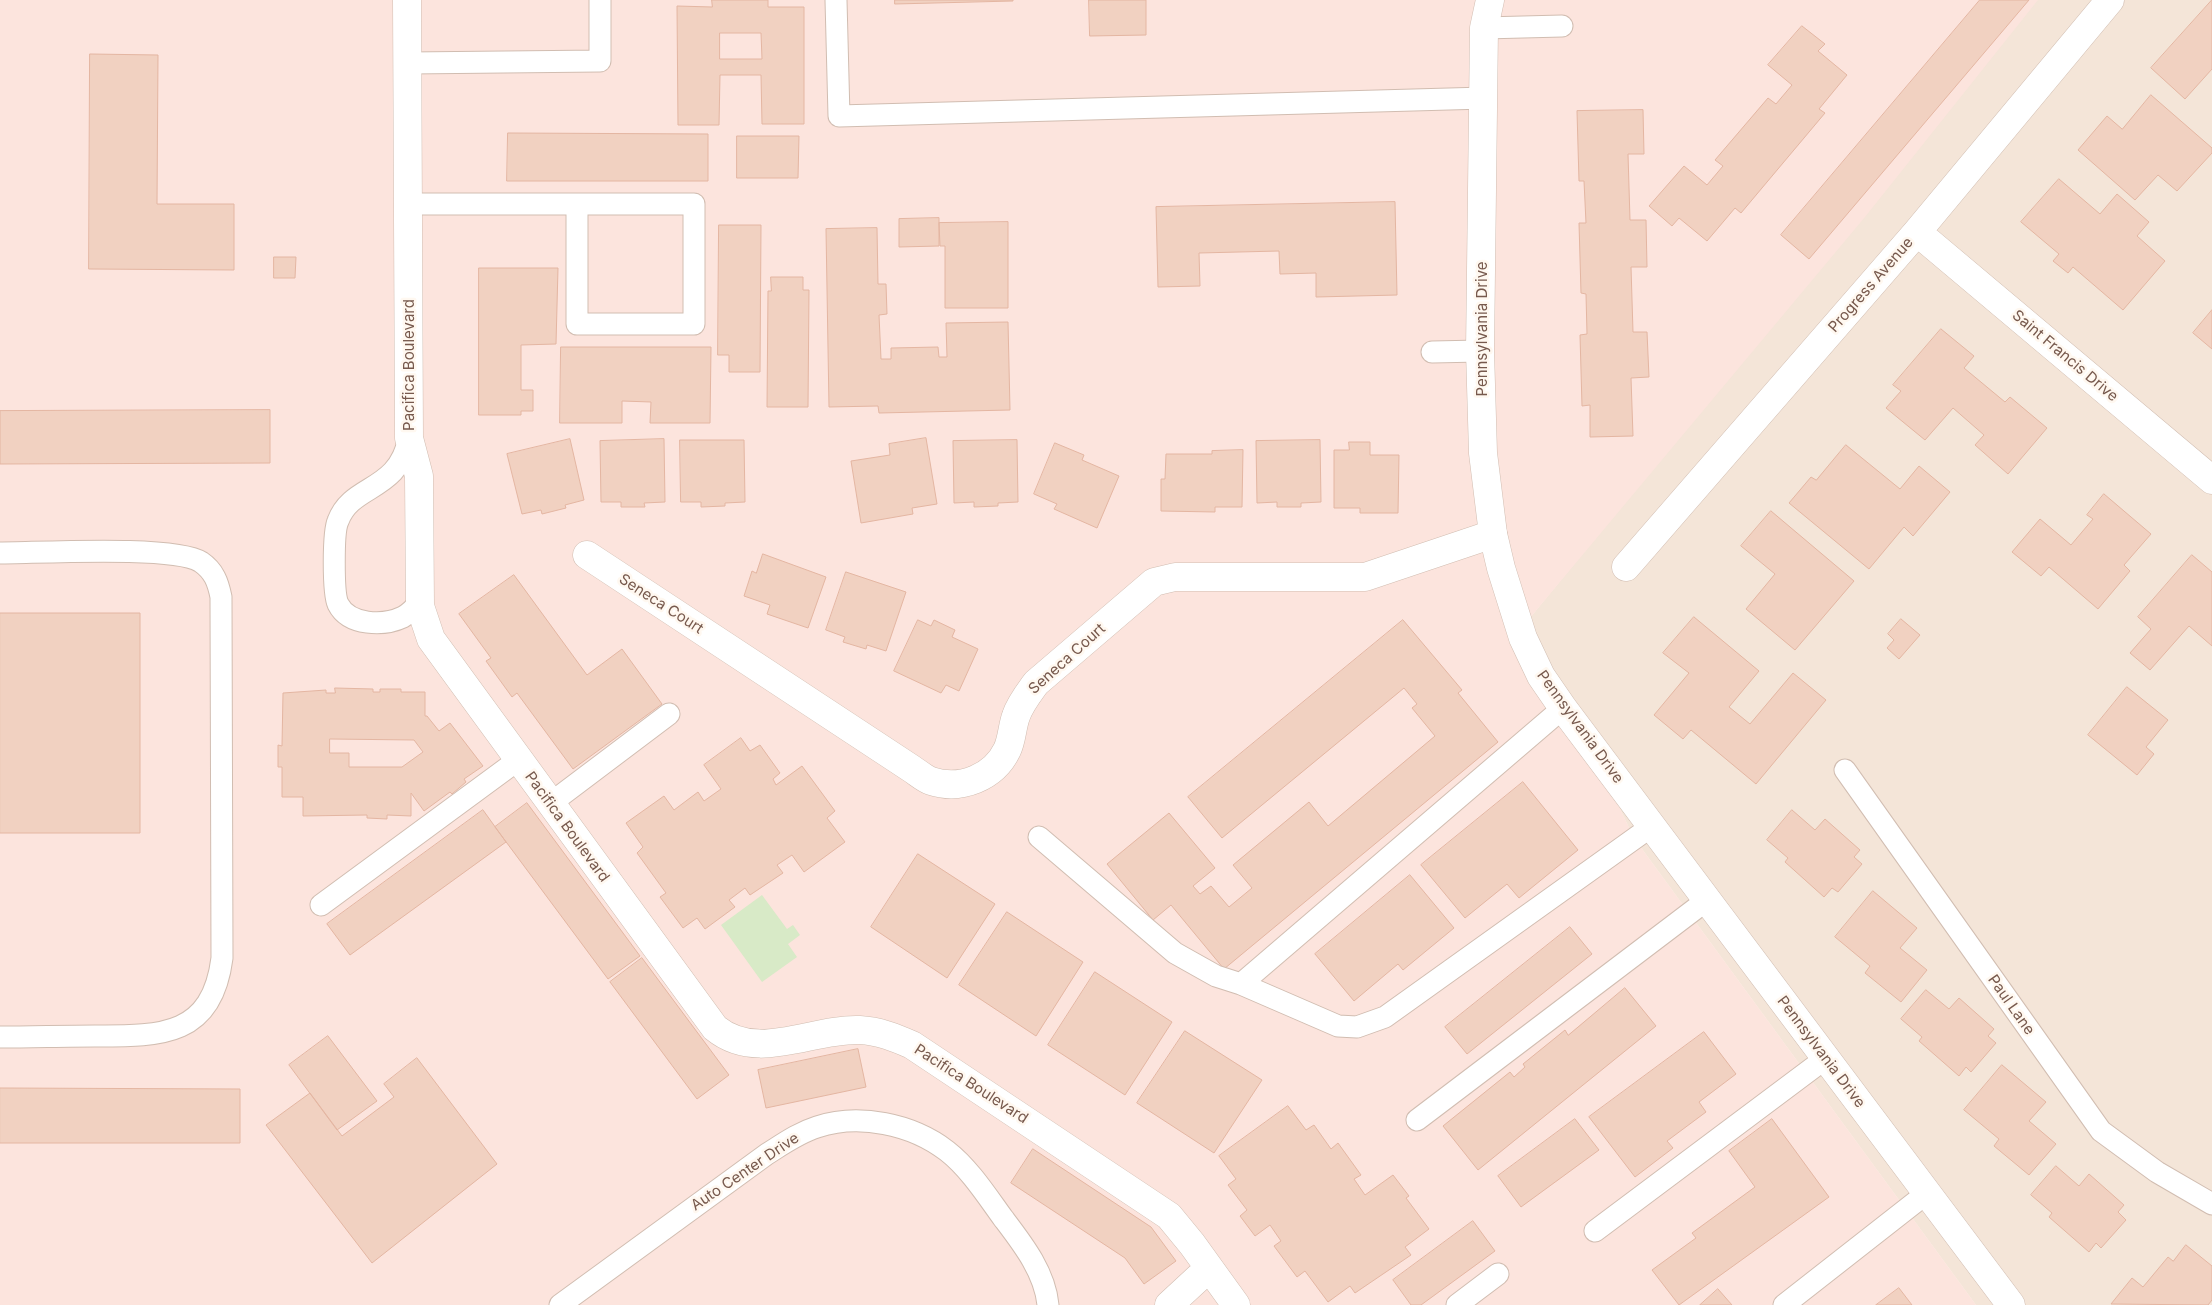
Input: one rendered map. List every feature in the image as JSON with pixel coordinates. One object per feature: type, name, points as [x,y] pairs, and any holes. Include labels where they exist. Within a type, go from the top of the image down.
[{"type":"street","name":"Pacifica Boulevard","points":[[408,0],[409,438],[419,481],[420,601],[424,623],[431,639],[715,1028],[735,1041],[764,1044],[838,1031],[860,1030],[877,1032],[912,1045],[1169,1216],[1236,1305]]},
{"type":"street","name":"Pennsylvania Drive","points":[[1476,0],[1484,28]]},
{"type":"street","name":"Pennsylvania Drive","points":[[1490,0],[1484,28],[1485,98],[1480,351],[1483,453],[1493,534],[1501,568],[1523,638],[1541,676],[1563,708],[2011,1305]]},
{"type":"street","name":"Progress Avenue","points":[[1626,567],[1917,232],[2110,0]]},
{"type":"street","name":"Saint Francis Drive","points":[[1917,232],[2212,480]]},
{"type":"street","name":"Seneca Court","points":[[587,555],[912,769],[932,781],[949,783],[968,782],[985,776],[1000,761],[1008,748],[1016,715],[1024,699],[1036,683],[1154,582],[1175,577],[1365,577],[1493,534]]},
{"type":"street","points":[[1169,1305],[1209,1268]]},
{"type":"lane","points":[[409,63],[600,61],[600,0]]},
{"type":"lane","points":[[836,0],[839,116],[1485,98]]},
{"type":"lane","points":[[1484,28],[1562,26]]},
{"type":"lane","points":[[409,204],[577,204],[694,204],[694,324],[576,324],[577,204]]},
{"type":"lane","points":[[1432,352],[1480,351]]},
{"type":"lane","points":[[409,438],[407,450],[397,468],[388,478],[346,507],[337,522],[335,533],[336,597],[339,605],[349,615],[359,620],[409,624],[431,639]]},
{"type":"lane","points":[[0,553],[168,553],[200,562],[211,571],[219,583],[221,597],[222,958],[219,981],[211,1000],[198,1014],[182,1026],[161,1033],[136,1036],[0,1037]]},
{"type":"lane","points":[[387,621],[411,612],[420,601]]},
{"type":"lane","points":[[1241,984],[1563,708]]},
{"type":"lane","points":[[551,803],[670,714]]},
{"type":"lane","points":[[320,905],[518,760]]},
{"type":"lane","name":"Paul Lane","points":[[1845,770],[2101,1132],[2157,1172],[2212,1204]]},
{"type":"lane","points":[[1038,837],[1175,953],[1216,976],[1241,984],[1338,1026],[1356,1027],[1373,1023],[1385,1017],[1652,826]]},
{"type":"lane","points":[[1417,1120],[1708,900]]},
{"type":"lane","points":[[1595,1231],[1826,1058]]},
{"type":"lane","name":"Auto Center Drive","points":[[560,1305],[767,1154],[797,1135],[818,1127],[841,1122],[863,1122],[886,1124],[908,1130],[948,1152],[970,1176],[1021,1242],[1035,1264],[1048,1305]]},
{"type":"lane","points":[[1784,1305],[1926,1193]]},
{"type":"lane","points":[[1457,1305],[1498,1274]]},
{"type":"shaded area","points":[[0,0],[2038,0],[1865,217],[1529,619],[1634,838],[1976,1305],[0,1305]]},
{"type":"shaded area","points":[[2035,0],[2212,0],[2212,1305],[1976,1305],[1634,838],[1529,619]]},
{"type":"green space","points":[[762,895],[787,929],[793,925],[800,935],[788,944],[797,957],[762,982],[721,925]]},
{"type":"building","points":[[712,0],[768,0],[768,7],[804,7],[804,124],[762,124],[761,75],[720,75],[719,125],[678,125],[677,6],[712,7]],"holes":[[[720,33],[761,33],[762,59],[720,59]]]},
{"type":"building","points":[[895,0],[1013,0],[1013,1],[895,4]]},
{"type":"building","points":[[1089,0],[1146,0],[1146,35],[1090,36]]},
{"type":"building","points":[[1980,0],[2029,0],[1809,259],[1781,235]]},
{"type":"building","points":[[2212,0],[2212,69],[2185,99],[2151,68]]},
{"type":"building","points":[[1802,26],[1825,44],[1818,51],[1847,75],[1819,109],[1825,113],[1741,213],[1735,208],[1707,241],[1679,218],[1672,226],[1649,206],[1684,166],[1707,185],[1723,166],[1715,160],[1768,98],[1776,104],[1792,85],[1768,65]]},
{"type":"building","points":[[90,54],[158,55],[157,204],[234,204],[234,270],[89,269]]},
{"type":"building","points":[[2151,95],[2212,148],[2212,153],[2177,191],[2158,175],[2135,200],[2078,150],[2107,116],[2122,129]]},
{"type":"building","points":[[1643,110],[1644,154],[1628,154],[1630,220],[1646,220],[1647,267],[1631,267],[1633,332],[1647,332],[1649,377],[1631,378],[1633,436],[1590,437],[1590,405],[1582,406],[1580,335],[1587,334],[1586,294],[1581,293],[1579,223],[1586,223],[1584,181],[1579,181],[1577,111]]},
{"type":"building","points":[[508,133],[708,134],[708,181],[507,181]]},
{"type":"building","points":[[737,136],[799,136],[798,178],[737,178]]},
{"type":"building","points":[[2059,179],[2100,214],[2117,194],[2149,222],[2137,236],[2165,261],[2123,310],[2073,267],[2068,273],[2053,261],[2059,254],[2021,222]]},
{"type":"building","points":[[1395,202],[1397,295],[1316,297],[1316,273],[1280,274],[1279,251],[1199,253],[1200,286],[1158,287],[1156,207]]},
{"type":"building","points":[[939,218],[939,246],[899,247],[899,219]]},
{"type":"building","points":[[1008,222],[1008,308],[945,308],[945,246],[940,246],[939,223]]},
{"type":"building","points":[[719,225],[761,225],[760,372],[729,372],[729,355],[718,355]]},
{"type":"building","points":[[877,228],[878,284],[886,284],[887,314],[879,315],[881,359],[891,359],[891,348],[938,347],[939,357],[947,357],[946,323],[1008,322],[1010,410],[879,413],[878,406],[829,407],[826,229]]},
{"type":"building","points":[[274,257],[296,257],[295,278],[274,278]]},
{"type":"building","points":[[479,268],[558,268],[556,344],[521,345],[521,390],[533,390],[533,411],[521,411],[521,415],[479,415]]},
{"type":"building","points":[[771,277],[803,277],[803,290],[809,290],[808,407],[767,407],[768,291],[771,291]]},
{"type":"building","points":[[2212,310],[2212,349],[2193,333]]},
{"type":"building","points":[[1941,329],[1974,356],[1964,368],[2005,402],[2010,397],[2047,428],[2008,474],[1975,445],[1984,435],[1953,408],[1925,440],[1886,408],[1901,391],[1893,385]]},
{"type":"building","points":[[561,347],[711,347],[710,423],[650,423],[651,402],[622,401],[622,423],[560,423]]},
{"type":"building","points":[[270,410],[270,463],[0,464],[0,411]]},
{"type":"building","points":[[926,438],[937,504],[912,508],[913,514],[861,523],[851,461],[890,455],[889,444]]},
{"type":"building","points":[[570,439],[584,500],[565,505],[566,508],[542,514],[541,510],[522,514],[507,454]]},
{"type":"building","points":[[664,439],[665,502],[644,503],[645,507],[621,507],[621,502],[601,502],[600,441]]},
{"type":"building","points":[[680,440],[744,440],[745,502],[725,503],[725,506],[701,507],[701,502],[681,502]]},
{"type":"building","points":[[1017,440],[1018,502],[998,503],[998,506],[974,507],[974,502],[954,503],[953,441]]},
{"type":"building","points":[[1320,440],[1321,502],[1301,503],[1301,507],[1277,507],[1277,502],[1257,503],[1256,441]]},
{"type":"building","points":[[1349,442],[1370,442],[1370,455],[1399,455],[1398,513],[1360,513],[1360,508],[1334,508],[1334,450],[1349,450]]},
{"type":"building","points":[[1055,443],[1084,455],[1082,460],[1119,476],[1097,528],[1054,509],[1057,504],[1034,494]]},
{"type":"building","points":[[1846,445],[1900,489],[1919,466],[1950,492],[1913,536],[1904,527],[1869,569],[1789,503],[1811,477],[1816,480]]},
{"type":"building","points":[[1243,450],[1242,507],[1215,507],[1215,512],[1161,511],[1161,479],[1165,479],[1166,454],[1212,454],[1212,451]]},
{"type":"building","points":[[2104,494],[2151,534],[2124,565],[2130,571],[2098,609],[2049,567],[2041,576],[2012,552],[2040,519],[2071,545],[2093,519],[2087,515]]},
{"type":"building","points":[[1771,511],[1854,581],[1795,650],[1746,609],[1775,574],[1741,546]]},
{"type":"building","points":[[763,554],[826,577],[808,628],[767,614],[770,605],[744,596],[752,571],[756,573]]},
{"type":"building","points":[[2192,555],[2212,572],[2212,646],[2189,626],[2150,670],[2130,653],[2151,629],[2138,617]]},
{"type":"building","points":[[846,572],[906,592],[886,651],[867,645],[866,649],[843,642],[845,637],[826,630]]},
{"type":"building","points":[[514,575],[587,675],[622,649],[662,704],[573,769],[517,693],[512,697],[486,661],[491,658],[459,614]]},
{"type":"building","points":[[0,613],[140,613],[140,833],[0,833]]},
{"type":"building","points":[[1694,617],[1759,671],[1729,707],[1750,724],[1793,673],[1826,700],[1756,784],[1691,730],[1683,739],[1654,715],[1689,673],[1663,653]]},
{"type":"building","points":[[1901,619],[1920,635],[1899,659],[1887,648],[1894,640],[1888,634]]},
{"type":"building","points":[[918,620],[931,626],[934,620],[955,630],[952,637],[978,649],[959,691],[946,685],[941,693],[894,671]]},
{"type":"building","points":[[1403,620],[1462,690],[1458,693],[1498,742],[1224,969],[1171,905],[1153,920],[1107,864],[1169,813],[1215,868],[1193,886],[1200,894],[1211,886],[1229,907],[1252,888],[1233,865],[1309,802],[1328,826],[1435,736],[1412,708],[1417,704],[1404,688],[1222,838],[1188,797]]},
{"type":"building","points":[[2127,687],[2168,720],[2146,747],[2154,754],[2137,775],[2088,735]]},
{"type":"building","points":[[335,688],[373,689],[373,692],[380,692],[380,689],[401,689],[401,692],[425,692],[425,716],[439,731],[450,723],[483,766],[464,779],[466,782],[452,794],[450,792],[424,811],[411,793],[411,816],[387,815],[387,819],[367,818],[367,815],[303,816],[303,797],[282,797],[282,767],[278,767],[278,745],[282,746],[283,693],[326,690],[326,693],[335,693]],"holes":[[[330,739],[414,740],[423,752],[402,767],[349,767],[349,753],[330,753]]]},
{"type":"building","points":[[741,738],[750,751],[760,745],[780,773],[773,779],[776,785],[802,766],[835,811],[827,818],[845,842],[804,872],[792,855],[777,865],[783,873],[750,895],[745,888],[729,900],[735,907],[705,929],[697,918],[683,928],[660,897],[666,893],[637,853],[643,847],[626,823],[664,796],[674,810],[698,792],[704,801],[721,789],[704,765]]},
{"type":"building","points":[[1523,782],[1578,850],[1519,898],[1507,884],[1465,918],[1421,865]]},
{"type":"building","points":[[527,803],[640,956],[608,979],[495,827]]},
{"type":"building","points":[[483,810],[506,842],[350,955],[327,924]]},
{"type":"building","points":[[1792,810],[1815,830],[1825,819],[1860,850],[1854,857],[1862,864],[1838,892],[1832,888],[1824,897],[1785,862],[1788,858],[1767,840]]},
{"type":"building","points":[[918,854],[995,904],[947,978],[871,927]]},
{"type":"building","points":[[1410,875],[1454,928],[1403,970],[1398,964],[1354,1001],[1315,954]]},
{"type":"building","points":[[1873,891],[1917,928],[1900,948],[1927,970],[1901,1002],[1865,973],[1870,966],[1835,937]]},
{"type":"building","points":[[1007,912],[1083,962],[1036,1036],[959,985]]},
{"type":"building","points":[[1570,927],[1592,954],[1467,1054],[1445,1027]]},
{"type":"building","points":[[642,958],[729,1075],[697,1099],[610,982]]},
{"type":"building","points":[[1095,972],[1172,1022],[1125,1095],[1048,1045]]},
{"type":"building","points":[[1625,988],[1656,1026],[1478,1170],[1443,1126],[1510,1072],[1514,1077],[1525,1067],[1523,1064],[1565,1030],[1568,1035]]},
{"type":"building","points":[[1926,990],[1949,1009],[1959,998],[1994,1029],[1988,1036],[1996,1043],[1971,1072],[1966,1067],[1959,1076],[1919,1041],[1922,1037],[1901,1019]]},
{"type":"building","points":[[1185,1031],[1262,1080],[1214,1153],[1137,1103]]},
{"type":"building","points":[[1704,1032],[1736,1074],[1699,1102],[1706,1112],[1667,1141],[1673,1148],[1635,1177],[1589,1117]]},
{"type":"building","points":[[328,1036],[377,1101],[337,1130],[289,1065]]},
{"type":"building","points":[[858,1049],[866,1087],[766,1108],[758,1070]]},
{"type":"building","points":[[417,1058],[497,1164],[372,1263],[266,1125],[310,1093],[342,1136],[394,1097],[384,1084]]},
{"type":"building","points":[[2002,1065],[2046,1102],[2029,1121],[2056,1144],[2029,1175],[1994,1146],[1999,1139],[1964,1110]]},
{"type":"building","points":[[0,1088],[240,1089],[240,1143],[0,1143]]},
{"type":"building","points":[[1288,1106],[1306,1130],[1314,1125],[1331,1149],[1338,1143],[1361,1175],[1354,1179],[1365,1195],[1393,1175],[1409,1196],[1406,1198],[1429,1229],[1405,1247],[1411,1255],[1355,1293],[1350,1286],[1328,1302],[1305,1271],[1297,1277],[1274,1246],[1281,1241],[1270,1225],[1255,1236],[1240,1216],[1247,1210],[1228,1185],[1236,1179],[1219,1156]]},
{"type":"building","points":[[1575,1119],[1599,1150],[1521,1207],[1498,1176]]},
{"type":"building","points":[[1772,1119],[1829,1197],[1679,1305],[1652,1270],[1696,1238],[1692,1233],[1755,1187],[1729,1151]]},
{"type":"building","points":[[1033,1149],[1151,1227],[1176,1261],[1144,1284],[1125,1258],[1011,1183]]},
{"type":"building","points":[[2056,1166],[2079,1186],[2089,1174],[2124,1205],[2118,1212],[2126,1220],[2101,1248],[2096,1243],[2089,1252],[2049,1217],[2052,1213],[2031,1195]]},
{"type":"building","points":[[1473,1221],[1495,1251],[1421,1305],[1411,1305],[1393,1280]]},
{"type":"building","points":[[2186,1245],[2212,1266],[2212,1300],[2208,1305],[2111,1304],[2132,1278],[2143,1287],[2168,1257],[2173,1261]]},
{"type":"building","points":[[1899,1288],[1912,1305],[1876,1305]]},
{"type":"building","points":[[1718,1289],[1732,1305],[1700,1305]]}]
